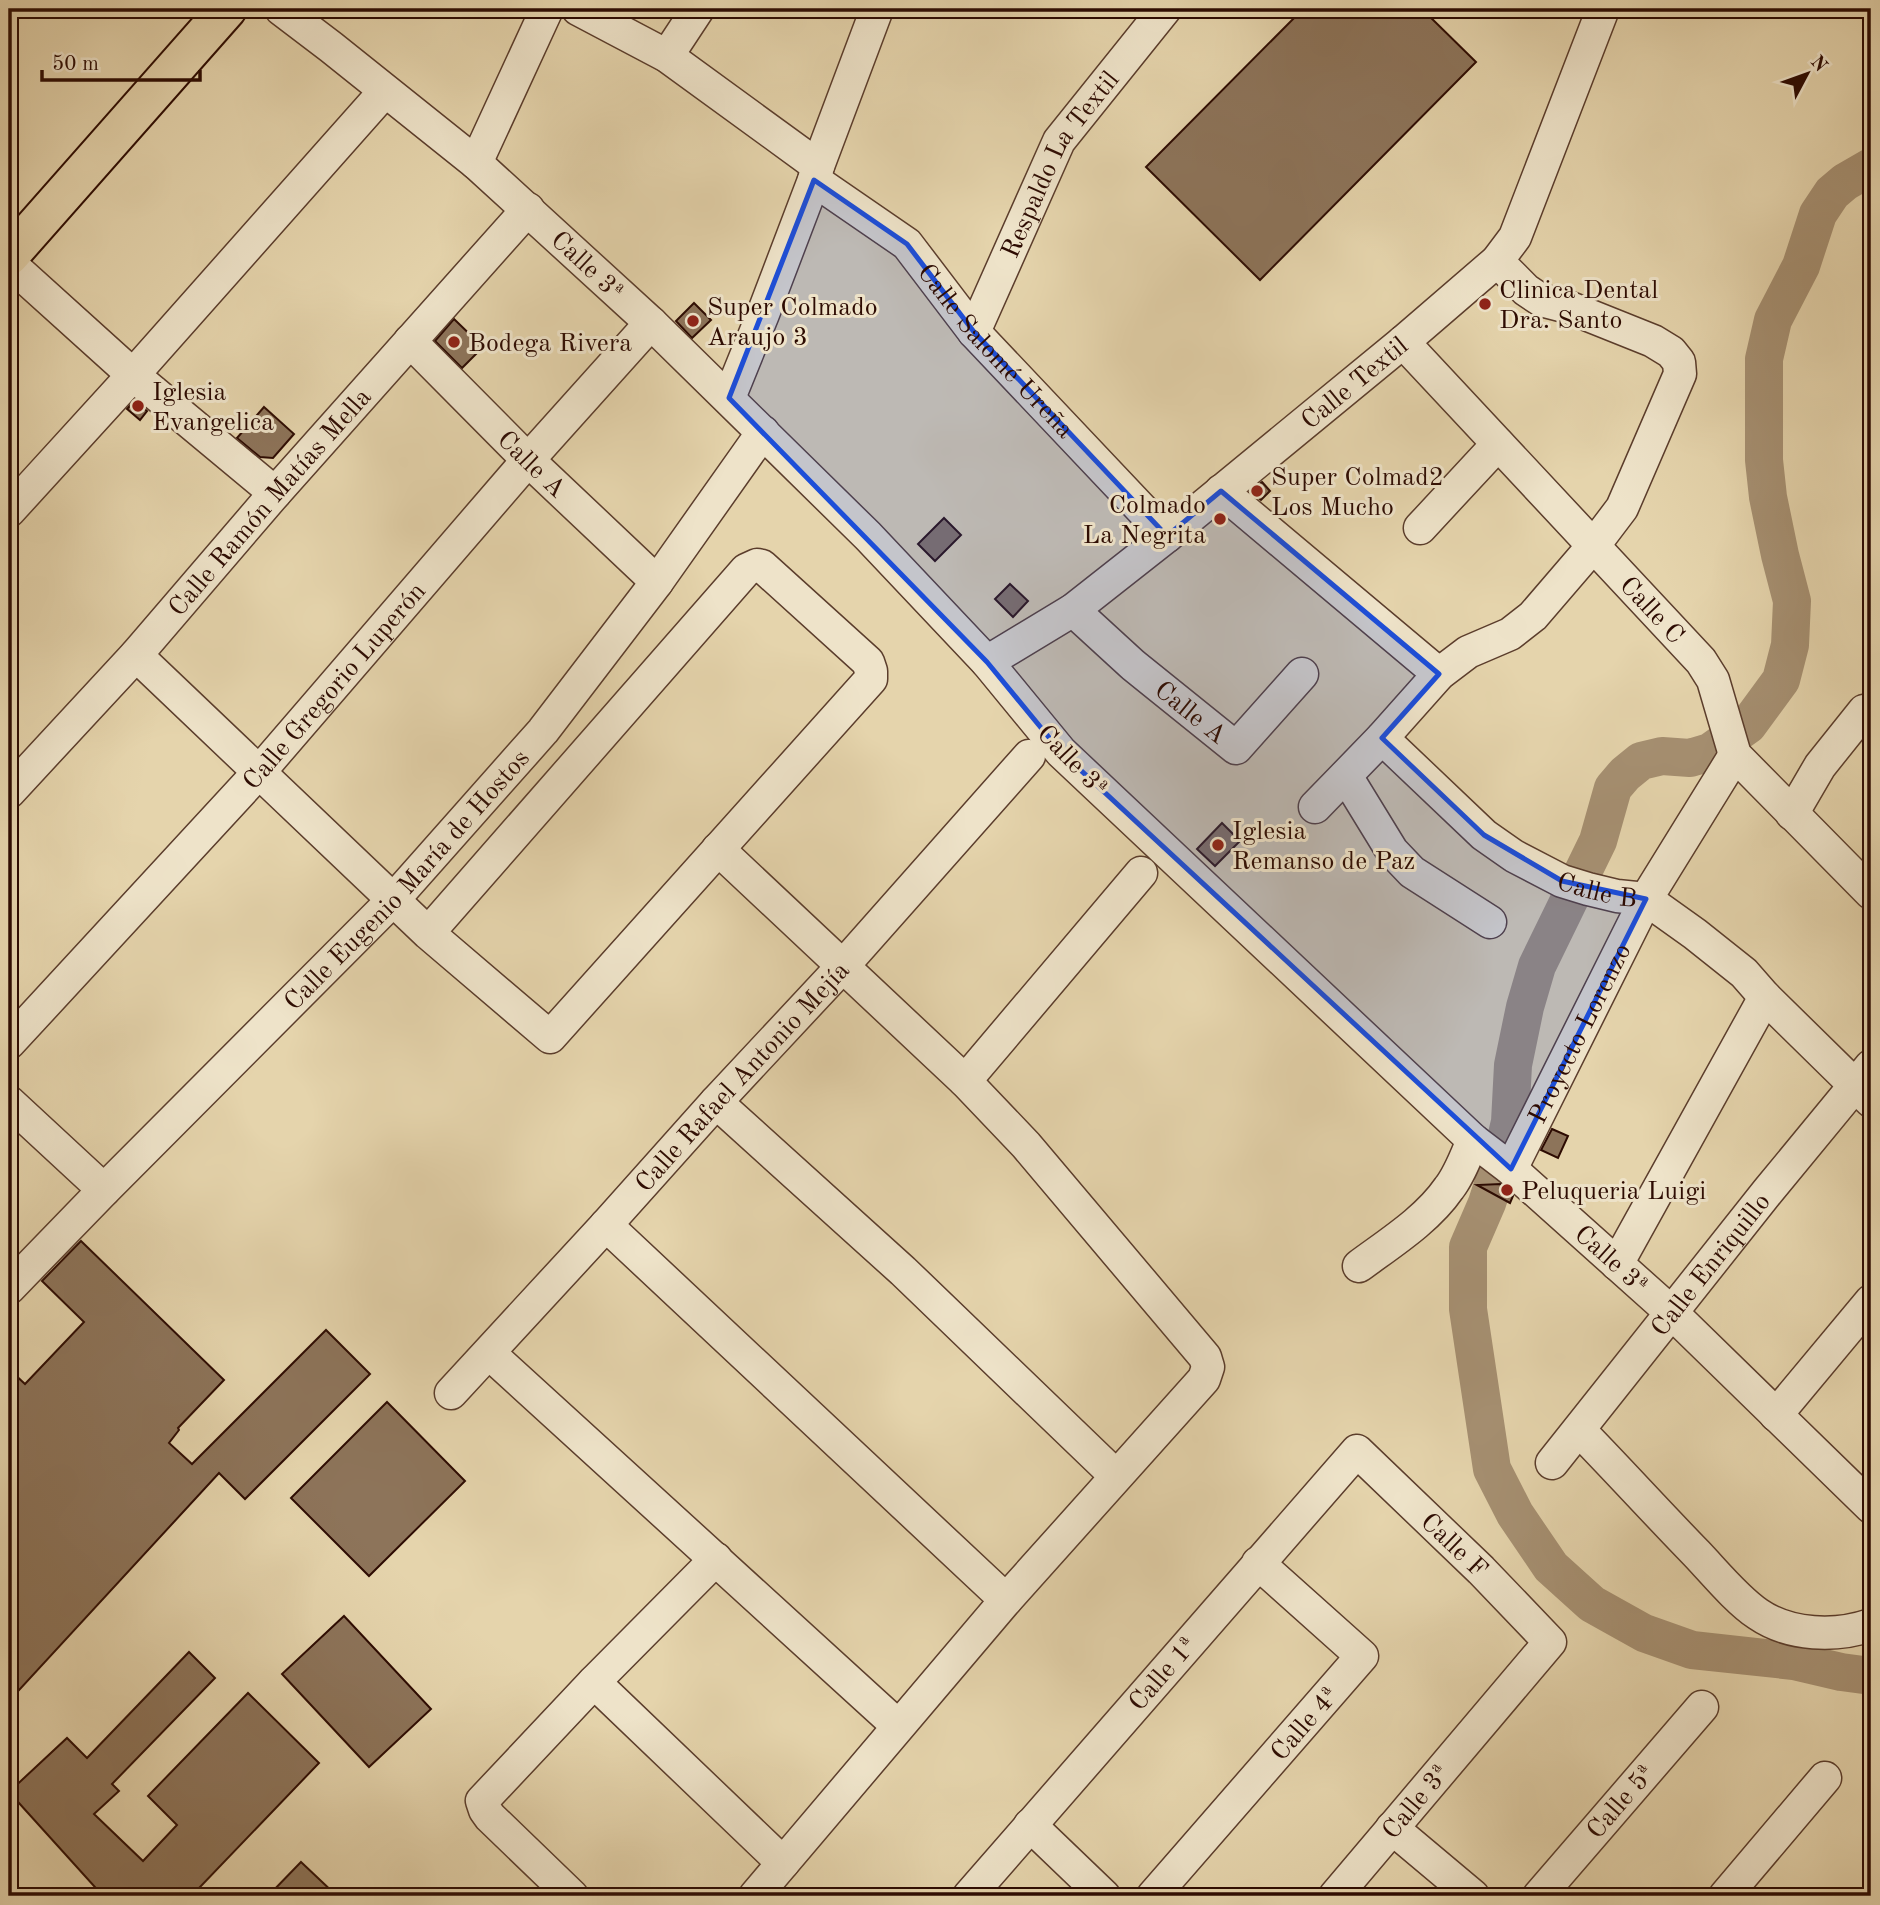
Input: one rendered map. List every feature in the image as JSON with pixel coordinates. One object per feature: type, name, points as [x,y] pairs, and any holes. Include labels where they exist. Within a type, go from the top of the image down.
[{"type":"main road","points":[[9,256],[227,9]]},
{"type":"street","name":"Calle 3ª","points":[[281,9],[476,163],[651,323],[868,536],[988,662],[1061,752],[1478,1144],[1511,1169],[1672,1313],[1871,1507]]},
{"type":"street","points":[[476,163],[547,9]]},
{"type":"street","name":"Calle Salomé Ureña","points":[[578,9],[667,56],[907,244],[974,332],[1167,536]]},
{"type":"street","points":[[667,56],[698,9]]},
{"type":"street","points":[[729,398],[877,9]]},
{"type":"street","name":"Respaldo La Textil","points":[[974,332],[1059,141],[1165,9]]},
{"type":"street","name":"Calle Textil","points":[[988,662],[1073,610],[1167,536],[1403,342],[1496,261],[1514,237],[1602,9]]},
{"type":"street","points":[[9,511],[385,91]]},
{"type":"street","name":"Calle Ramón Matías Mella","points":[[9,792],[136,655],[275,493],[527,209]]},
{"type":"street","points":[[1315,807],[1439,674],[1468,652],[1510,634],[1532,615],[1594,545],[1622,508],[1680,374],[1679,362],[1671,352],[1653,341],[1568,307],[1541,300],[1526,290],[1496,261]]},
{"type":"street","points":[[9,263],[133,375],[275,493]]},
{"type":"street","name":"Calle Gregorio Luperón","points":[[9,1043],[260,771],[528,460],[651,323]]},
{"type":"street","name":"Calle A","points":[[410,341],[528,460],[657,582]]},
{"type":"street","name":"Calle C","points":[[1403,342],[1701,661],[1713,680],[1735,755],[1871,893]]},
{"type":"street","name":"Calle Eugenio María de Hostos","points":[[9,1288],[394,899],[543,731],[657,582],[762,432]]},
{"type":"street","points":[[1420,528],[1498,444]]},
{"type":"street","points":[[1221,491],[1439,674]]},
{"type":"street","points":[[136,655],[428,933],[550,1037],[871,678],[872,671],[868,662],[762,566],[757,565],[746,570],[428,933]]},
{"type":"street","name":"Calle A","points":[[1073,610],[1133,665],[1236,748],[1302,674]]},
{"type":"street","points":[[1792,814],[1821,765],[1864,710]]},
{"type":"street","name":"Calle B","points":[[1382,738],[1484,835],[1514,856],[1575,885],[1618,896],[1646,899],[1744,973],[1765,997],[1866,1083]]},
{"type":"street","name":"Proyecto Lorenzo","points":[[1511,1169],[1646,899],[1735,755]]},
{"type":"street","name":"Calle Rafael Antonio Mejía","points":[[451,1393],[842,967],[1029,756]]},
{"type":"street","points":[[1346,776],[1392,851],[1412,872],[1490,922]]},
{"type":"street","points":[[718,849],[965,1081],[1026,1145],[1206,1357],[1208,1367],[1204,1379],[1006,1600],[755,1896]]},
{"type":"street","points":[[965,1081],[1141,873]]},
{"type":"street","points":[[1617,1264],[1765,997]]},
{"type":"street","name":"Calle Enriquillo","points":[[1552,1463],[1672,1313],[1866,1083]]},
{"type":"street","points":[[9,1102],[104,1190]]},
{"type":"street","points":[[716,1102],[903,1271],[1116,1476]]},
{"type":"street","points":[[1359,1266],[1430,1210],[1449,1189],[1478,1144]]},
{"type":"street","points":[[606,1225],[1006,1600]]},
{"type":"street","points":[[1776,1415],[1871,1301]]},
{"type":"street","points":[[489,1353],[898,1726]]},
{"type":"street","points":[[1580,1430],[1729,1588],[1758,1614],[1779,1625],[1802,1631],[1854,1631],[1871,1625]]},
{"type":"street","name":"Calle 1ª","points":[[969,1896],[1357,1451]]},
{"type":"street","name":"Calle F","points":[[1357,1451],[1481,1570],[1550,1642]]},
{"type":"street","points":[[572,1896],[490,1817],[482,1801],[594,1682],[716,1559]]},
{"type":"street","name":"Calle 4ª","points":[[1153,1896],[1362,1656],[1258,1563]]},
{"type":"street","name":"Calle 3ª","points":[[1335,1896],[1550,1642]]},
{"type":"street","points":[[594,1682],[783,1863]]},
{"type":"street","name":"Calle 5ª","points":[[1539,1896],[1702,1707]]},
{"type":"street","points":[[1726,1896],[1825,1778]]},
{"type":"street","points":[[1030,1825],[1104,1896]]},
{"type":"street","points":[[1392,1828],[1473,1896]]},
{"type":"highlighted area","points":[[814,180],[907,244],[974,332],[1167,536],[1221,491],[1439,674],[1382,738],[1484,835],[1562,881],[1646,899],[1511,1169],[1061,752],[987,662],[729,398]]},
{"type":"building","points":[[1303,9],[1422,9],[1476,62],[1260,280],[1146,167]]},
{"type":"building","name":"Super Colmado Araujo 3","points":[[694,303],[711,320],[692,338],[676,321]]},
{"type":"building","name":"Bodega Rivera","points":[[454,319],[483,347],[462,368],[435,341]]},
{"type":"building","points":[[135,400],[147,411],[140,420],[127,409]]},
{"type":"building","points":[[264,407],[294,434],[273,458],[260,457],[237,438]]},
{"type":"building","points":[[1262,482],[1270,491],[1261,500],[1250,491]]},
{"type":"building","points":[[944,518],[961,535],[935,561],[918,544]]},
{"type":"building","points":[[1010,584],[1028,601],[1013,617],[995,599]]},
{"type":"building","name":"Iglesia Remanso de Paz","points":[[1222,823],[1240,841],[1215,866],[1197,849]]},
{"type":"building","points":[[1552,1129],[1568,1136],[1558,1158],[1541,1150]]},
{"type":"building","points":[[1501,1184],[1513,1196],[1510,1203],[1477,1185]]},
{"type":"building","points":[[81,1241],[224,1380],[178,1428],[169,1443],[192,1464],[326,1330],[370,1374],[245,1499],[219,1473],[9,1701],[9,1369],[25,1384],[84,1322],[42,1281]]},
{"type":"building","points":[[387,1402],[465,1481],[369,1576],[291,1498]]},
{"type":"building","points":[[344,1616],[431,1709],[369,1767],[282,1674]]},
{"type":"building","points":[[189,1652],[215,1678],[112,1784],[119,1791],[94,1814],[143,1861],[177,1825],[148,1796],[248,1693],[319,1763],[200,1887],[209,1896],[103,1896],[9,1792],[67,1738],[87,1758]]},
{"type":"building","points":[[301,1862],[337,1896],[268,1896]]},
{"type":"waterway","points":[[1871,167],[1832,193],[1818,214],[1801,266],[1773,320],[1764,359],[1764,460],[1768,497],[1792,601],[1790,645],[1781,680],[1748,725],[1710,752],[1690,758],[1662,756],[1641,761],[1613,788],[1598,841],[1537,966],[1513,1065],[1510,1122],[1501,1160],[1487,1203],[1468,1247],[1468,1309],[1492,1469],[1515,1514],[1551,1567],[1592,1604],[1644,1633],[1692,1650],[1794,1661],[1871,1676]]},
{"type":"place","name":"Clinica Dental Dra. Santo","points":[[1485,304]]},
{"type":"place","name":"Super Colmado Araujo 3","points":[[693,321]]},
{"type":"place","name":"Bodega Rivera","points":[[454,342]]},
{"type":"place","name":"Iglesia Evangelica","points":[[138,406]]},
{"type":"place","name":"Super Colmad2 Los Mucho","points":[[1257,491]]},
{"type":"place","name":"Colmado La Negrita","points":[[1220,519]]},
{"type":"place","name":"Iglesia Remanso de Paz","points":[[1218,845]]},
{"type":"place","name":"Peluqueria Luigi","points":[[1507,1190]]}]
